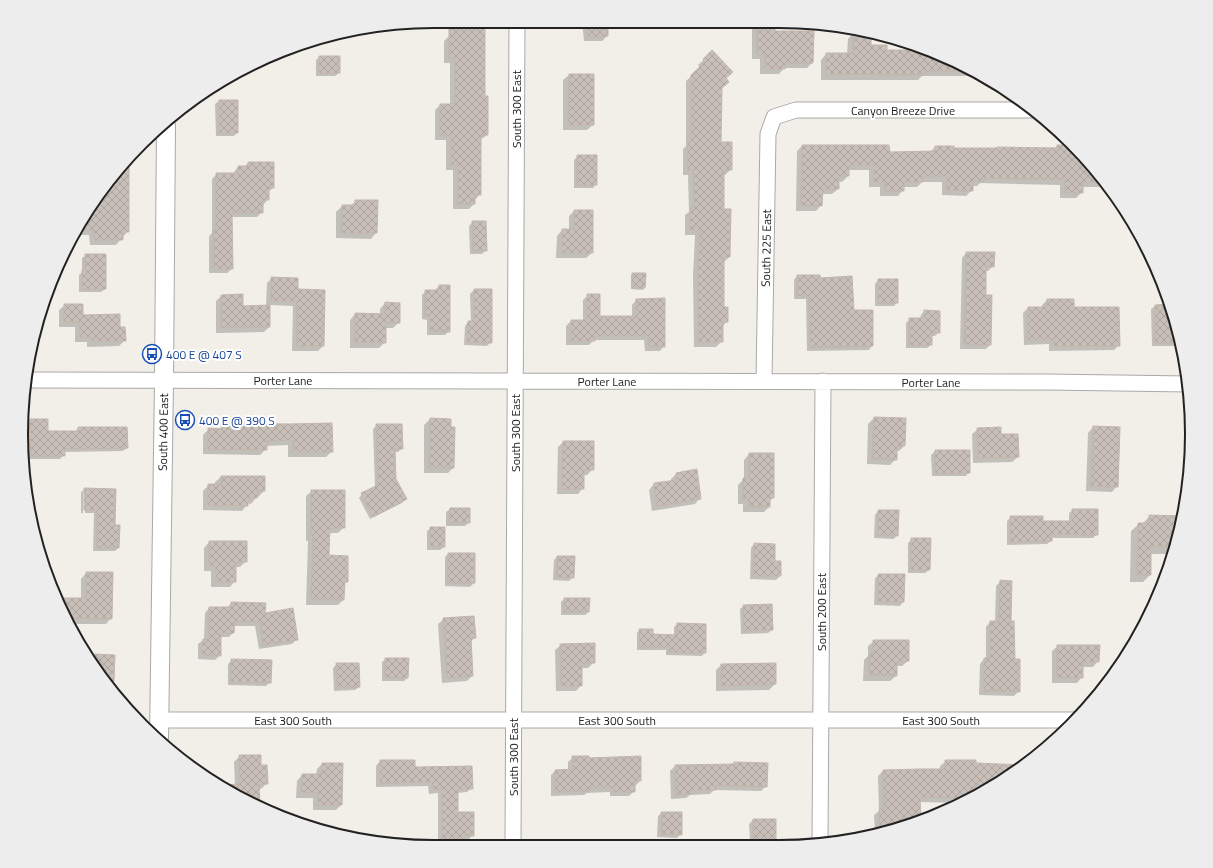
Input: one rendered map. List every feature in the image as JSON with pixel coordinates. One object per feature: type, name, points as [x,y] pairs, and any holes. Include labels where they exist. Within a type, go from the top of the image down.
[{"type":"street","name":"South 300 East","points":[[513,840],[517,28]]},
{"type":"street","name":"Canyon Breeze Drive","points":[[774,116],[796,110],[1023,110]]},
{"type":"street","name":"South 225 East","points":[[764,381],[768,134],[774,116]]},
{"type":"street","name":"South 400 East","points":[[159,732],[164,380],[164,131]]},
{"type":"street","name":"Porter Lane","points":[[31,380],[764,381],[1182,384]]},
{"type":"street","name":"South 200 East","points":[[820,838],[822,382]]},
{"type":"street","name":"East 300 South","points":[[159,720],[1067,720]]},
{"type":"building","points":[[449,28],[485,28],[485,96],[488,96],[488,135],[481,135],[481,195],[475,195],[475,204],[458,204],[458,165],[451,165],[451,135],[440,136],[440,104],[455,104],[455,58],[449,58]]},
{"type":"building","points":[[588,28],[608,28],[608,36],[588,37]]},
{"type":"building","points":[[757,28],[775,28],[775,31],[814,31],[813,63],[785,63],[785,69],[765,69],[765,54],[757,54]]},
{"type":"building","points":[[853,35],[871,39],[871,45],[887,45],[887,50],[910,50],[961,71],[925,71],[925,75],[826,74],[826,53],[853,53]]},
{"type":"building","points":[[712,50],[733,72],[726,78],[729,82],[722,88],[721,142],[732,142],[732,170],[724,170],[724,209],[731,209],[730,257],[724,257],[724,307],[728,307],[728,322],[723,322],[723,342],[699,342],[698,269],[700,230],[690,230],[691,208],[694,208],[693,170],[688,170],[688,142],[691,142],[691,75],[705,62],[703,59]]},
{"type":"building","points":[[319,56],[340,56],[340,73],[319,73]]},
{"type":"building","points":[[569,74],[594,74],[594,125],[568,125]]},
{"type":"building","points":[[219,100],[238,100],[238,133],[219,133]]},
{"type":"building","points":[[802,145],[889,145],[890,152],[935,151],[935,146],[954,146],[954,148],[1057,148],[1057,145],[1064,145],[1097,182],[1083,182],[1083,193],[1065,192],[1065,180],[984,178],[984,181],[973,181],[973,191],[947,190],[947,176],[923,176],[923,182],[904,182],[904,191],[885,191],[885,182],[874,182],[874,165],[849,165],[849,176],[839,176],[839,189],[823,189],[822,206],[801,205]]},
{"type":"building","points":[[577,155],[597,155],[597,185],[577,185]]},
{"type":"building","points":[[248,162],[274,162],[274,188],[269,188],[269,200],[263,200],[263,213],[232,212],[233,269],[213,269],[213,230],[216,230],[216,173],[238,173],[238,166],[248,166]]},
{"type":"building","points":[[129,166],[129,232],[123,232],[123,240],[95,240],[94,230],[86,230],[86,224],[96,208]]},
{"type":"building","points":[[355,200],[378,200],[377,233],[341,233],[342,205],[355,205]]},
{"type":"building","points":[[574,210],[593,210],[593,253],[562,253],[562,229],[574,229]]},
{"type":"building","points":[[472,221],[486,221],[487,251],[473,251]]},
{"type":"building","points":[[966,252],[995,252],[994,267],[986,267],[986,295],[992,295],[991,345],[964,344]]},
{"type":"building","points":[[85,254],[106,254],[106,289],[82,289],[82,270],[85,270]]},
{"type":"building","points":[[632,273],[646,273],[645,288],[632,288]]},
{"type":"building","points":[[797,275],[820,275],[820,278],[852,276],[854,310],[873,310],[873,346],[810,348],[809,296],[797,296]]},
{"type":"building","points":[[271,277],[298,278],[298,289],[325,290],[324,346],[297,346],[297,301],[271,301]]},
{"type":"building","points":[[878,279],[898,279],[898,303],[878,303]]},
{"type":"building","points":[[439,285],[450,285],[450,332],[430,331],[430,316],[425,316],[425,290],[439,290]]},
{"type":"building","points":[[474,289],[492,289],[492,343],[467,342],[468,321],[474,321]]},
{"type":"building","points":[[243,294],[243,306],[270,305],[270,327],[221,328],[221,295]]},
{"type":"building","points":[[587,294],[600,294],[600,316],[636,316],[636,299],[665,298],[665,347],[649,347],[649,336],[595,336],[595,341],[571,341],[571,320],[587,320]]},
{"type":"building","points":[[1047,299],[1074,299],[1074,307],[1119,307],[1120,346],[1054,346],[1054,340],[1028,340],[1028,307],[1047,307]]},
{"type":"building","points":[[385,302],[400,303],[400,323],[386,323],[386,343],[355,342],[355,313],[385,314]]},
{"type":"building","points":[[64,304],[83,304],[83,315],[120,314],[120,327],[125,327],[126,341],[92,341],[92,337],[80,337],[80,322],[64,322]]},
{"type":"building","points":[[1163,304],[1174,343],[1155,343],[1155,305]]},
{"type":"building","points":[[924,310],[940,311],[940,333],[932,333],[932,345],[909,345],[909,318],[924,318]]},
{"type":"building","points":[[874,417],[906,418],[905,446],[897,446],[897,460],[872,459]]},
{"type":"building","points":[[430,418],[451,419],[451,427],[455,427],[454,468],[429,468]]},
{"type":"building","points":[[30,419],[48,419],[48,431],[78,431],[78,427],[127,427],[128,448],[65,449],[65,456],[31,456]]},
{"type":"building","points":[[223,423],[332,423],[333,452],[293,452],[293,440],[267,441],[267,450],[208,449],[208,428],[223,429]]},
{"type":"building","points":[[376,424],[402,424],[403,449],[395,449],[396,479],[407,499],[373,517],[361,493],[378,485]]},
{"type":"building","points":[[1093,426],[1120,427],[1118,487],[1091,486]]},
{"type":"building","points":[[1001,427],[1001,434],[1018,434],[1019,457],[978,458],[977,428]]},
{"type":"building","points":[[563,441],[594,441],[594,470],[584,470],[584,489],[562,489]]},
{"type":"building","points":[[935,450],[970,450],[970,473],[935,473]]},
{"type":"building","points":[[749,453],[774,453],[774,498],[770,498],[770,507],[749,507],[748,499],[743,499],[743,478],[749,478]]},
{"type":"building","points":[[697,469],[701,499],[657,506],[654,483],[677,480],[676,473]]},
{"type":"building","points":[[221,476],[265,476],[265,491],[258,491],[257,498],[248,498],[248,506],[208,505],[208,484],[221,484]]},
{"type":"building","points":[[84,488],[116,489],[115,525],[120,525],[119,548],[97,548],[97,510],[84,510]]},
{"type":"building","points":[[311,490],[345,490],[345,528],[330,528],[329,555],[348,556],[348,582],[345,582],[344,600],[311,599],[313,535],[311,535]]},
{"type":"building","points":[[450,508],[470,508],[470,523],[449,523]]},
{"type":"building","points":[[1072,509],[1098,509],[1098,535],[1052,534],[1052,541],[1011,542],[1010,516],[1043,516],[1043,521],[1072,521]]},
{"type":"building","points":[[878,510],[899,510],[898,536],[878,535]]},
{"type":"building","points":[[1149,515],[1176,516],[1169,547],[1151,546],[1151,575],[1137,575],[1138,523],[1149,523]]},
{"type":"building","points":[[430,527],[445,527],[445,547],[430,547]]},
{"type":"building","points":[[911,538],[931,538],[930,570],[911,570]]},
{"type":"building","points":[[209,541],[247,541],[247,562],[236,562],[236,582],[216,582],[216,566],[209,566]]},
{"type":"building","points":[[754,543],[775,544],[775,561],[781,561],[781,576],[753,576]]},
{"type":"building","points":[[448,553],[475,553],[475,583],[448,583]]},
{"type":"building","points":[[557,556],[575,556],[574,578],[556,577]]},
{"type":"building","points":[[86,572],[113,572],[112,619],[72,618],[64,598],[86,598]]},
{"type":"building","points":[[878,574],[905,574],[904,602],[878,602]]},
{"type":"building","points":[[1000,580],[1012,581],[1011,621],[1014,621],[1015,659],[1020,659],[1020,692],[984,691],[984,658],[990,658],[990,621],[999,621]]},
{"type":"building","points":[[564,598],[590,598],[589,612],[564,612]]},
{"type":"building","points":[[231,602],[266,603],[265,613],[293,608],[298,640],[263,645],[260,622],[235,621],[234,633],[221,633],[221,656],[202,655],[203,639],[209,639],[209,607],[231,607]]},
{"type":"building","points":[[772,604],[773,630],[744,631],[743,605]]},
{"type":"building","points":[[474,616],[476,638],[471,638],[473,676],[447,678],[443,618]]},
{"type":"building","points":[[677,623],[706,624],[706,653],[669,652],[669,647],[640,648],[639,629],[653,629],[653,634],[676,635]]},
{"type":"building","points":[[873,640],[909,640],[909,661],[897,661],[897,676],[869,675],[869,654],[873,654]]},
{"type":"building","points":[[595,643],[595,663],[582,663],[582,686],[561,686],[560,644]]},
{"type":"building","points":[[1057,645],[1100,645],[1099,662],[1083,662],[1083,678],[1057,677]]},
{"type":"building","points":[[95,654],[115,655],[114,681],[112,681],[95,658]]},
{"type":"building","points":[[385,658],[409,658],[408,678],[385,677]]},
{"type":"building","points":[[231,659],[272,660],[271,683],[231,682]]},
{"type":"building","points":[[336,663],[359,663],[360,687],[337,688]]},
{"type":"building","points":[[776,663],[776,684],[721,686],[721,664]]},
{"type":"building","points":[[239,755],[261,755],[261,765],[267,765],[268,784],[259,784],[260,801],[229,785],[240,784]]},
{"type":"building","points":[[572,756],[589,756],[589,758],[641,756],[641,781],[635,781],[635,792],[614,792],[614,788],[590,788],[590,791],[555,792],[555,770],[573,769]]},
{"type":"building","points":[[380,760],[415,760],[415,767],[472,766],[473,789],[458,789],[458,812],[474,812],[474,836],[463,836],[463,840],[442,840],[442,789],[433,790],[432,782],[380,783]]},
{"type":"building","points":[[945,760],[976,760],[976,763],[1015,765],[984,785],[975,785],[975,790],[959,798],[920,797],[921,814],[880,827],[879,809],[884,809],[883,770],[945,769]]},
{"type":"building","points":[[734,762],[768,763],[767,787],[716,785],[716,790],[692,790],[692,794],[676,795],[675,765],[734,764]]},
{"type":"building","points":[[322,763],[343,763],[342,805],[318,805],[318,793],[301,792],[302,774],[322,774]]},
{"type":"building","points":[[661,812],[682,812],[682,835],[661,834]]},
{"type":"building","points":[[753,819],[776,819],[776,840],[753,840]]},
{"type":"place","name":"400 E @ 407 S","points":[[152,354]]},
{"type":"place","name":"400 E @ 390 S","points":[[185,420]]}]
